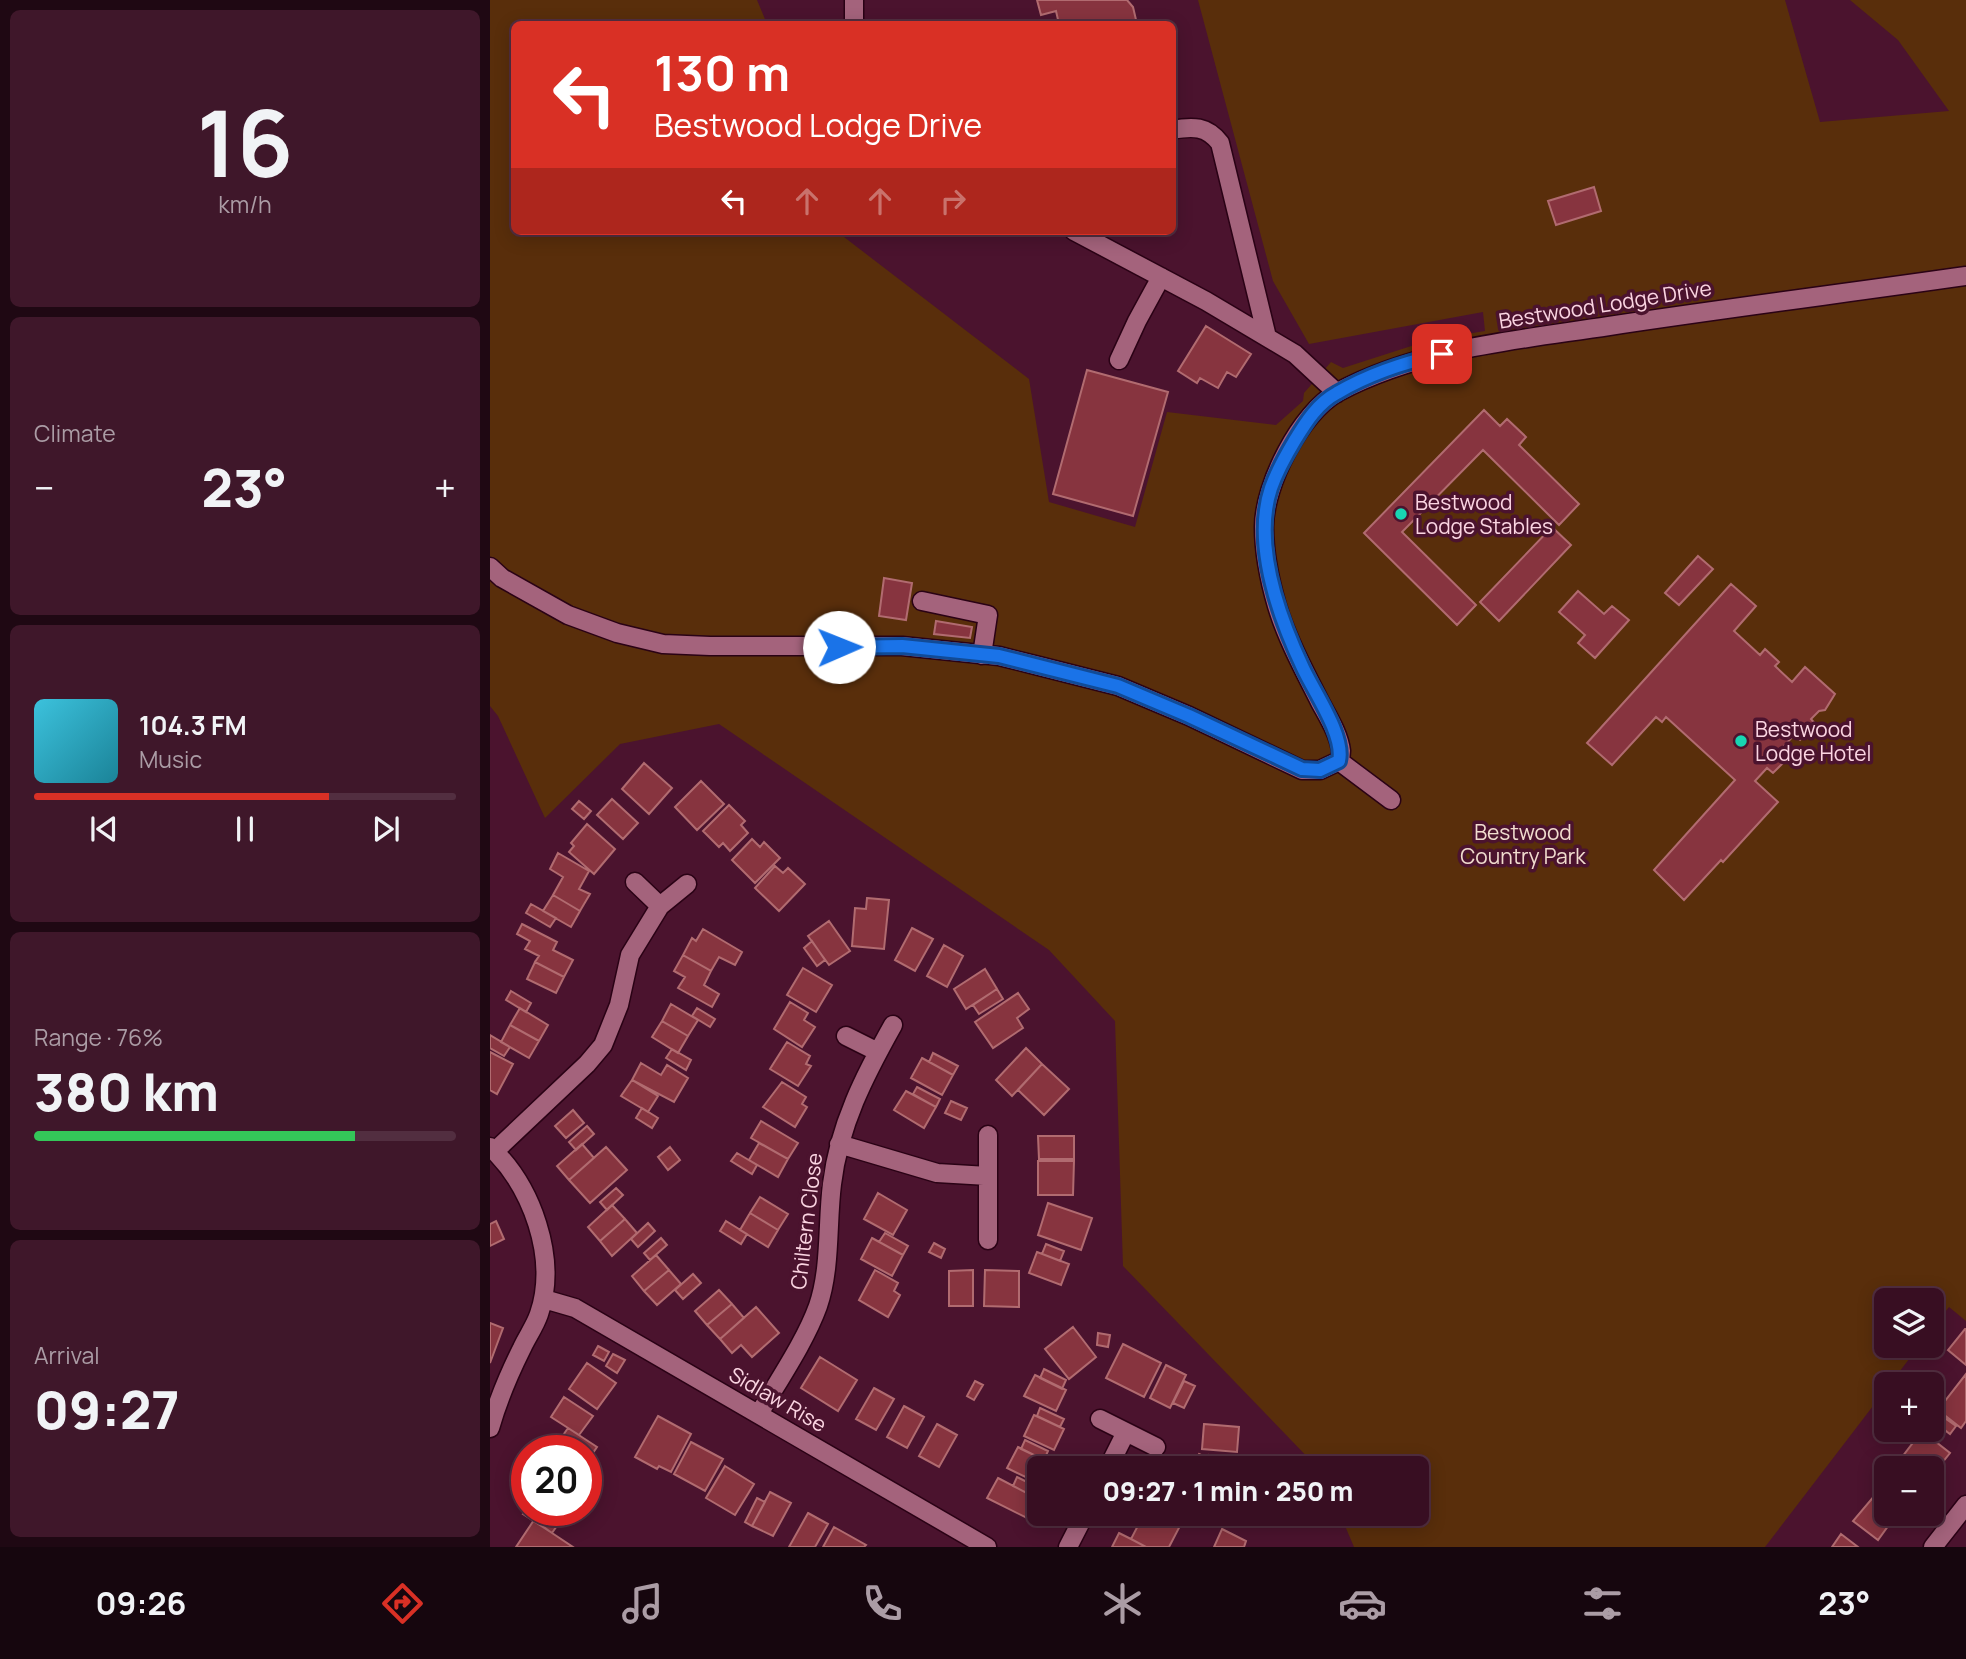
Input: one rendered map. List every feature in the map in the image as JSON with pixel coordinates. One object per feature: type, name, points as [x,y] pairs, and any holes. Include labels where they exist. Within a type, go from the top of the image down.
[{"type":"street","points":[[854,0],[854,21]]},
{"type":"street","points":[[1176,129],[1204,128],[1220,143],[1267,337]]},
{"type":"street","points":[[1082,235],[1295,354],[1337,393]]},
{"type":"street","name":"Bestwood Lodge Drive","points":[[1339,761],[1341,752],[1335,731],[1277,607],[1264,527],[1271,489],[1284,459],[1312,415],[1337,393],[1404,363],[1467,349],[1748,305],[1966,276]]},
{"type":"street","points":[[1119,360],[1161,277]]},
{"type":"street","points":[[490,567],[502,578],[568,615],[617,633],[663,644],[902,646],[999,656],[1118,686],[1302,769],[1320,770],[1339,761],[1391,800]]},
{"type":"street","points":[[922,601],[988,615],[982,655]]},
{"type":"street","points":[[635,882],[660,906]]},
{"type":"street","points":[[490,1425],[502,1391],[538,1318],[544,1298],[542,1251],[532,1207],[521,1184],[492,1149],[587,1064],[603,1045],[619,1005],[630,955],[660,906],[687,884]]},
{"type":"street","name":"Chiltern Close","points":[[759,1414],[818,1306],[823,1285],[828,1213],[839,1144],[858,1092],[894,1025]]},
{"type":"street","points":[[846,1036],[878,1052]]},
{"type":"street","points":[[988,1135],[988,1240]]},
{"type":"street","name":"Chiltern Close","points":[[839,1144],[937,1173],[988,1176]]},
{"type":"street","name":"Sidlaw Rise","points":[[544,1298],[575,1308],[987,1547]]},
{"type":"street","points":[[1100,1419],[1156,1447]]},
{"type":"street","points":[[1114,1456],[1126,1432]]},
{"type":"street","points":[[1933,1547],[1966,1504]]},
{"type":"street","points":[[1068,1547],[1079,1526]]},
{"type":"green space","name":"Bestwood Country Park","points":[[490,0],[757,0],[766,21],[511,21],[511,235],[843,235],[1029,379],[1049,502],[1135,527],[1167,412],[1276,425],[1303,401],[1304,393],[1331,362],[1343,368],[1430,340],[1485,331],[1483,312],[1309,344],[1273,281],[1198,0],[1785,0],[1820,122],[1949,111],[1898,40],[1850,0],[1966,0],[1966,1321],[1949,1307],[1944,1313],[1944,1288],[1874,1288],[1874,1358],[1910,1358],[1899,1372],[1874,1372],[1874,1405],[1765,1547],[1354,1547],[1345,1526],[1429,1526],[1429,1456],[1306,1456],[1123,1266],[1115,1021],[1049,950],[719,724],[620,744],[545,818],[498,716],[490,706]]},
{"type":"building","points":[[1037,0],[1127,0],[1133,7],[1136,21],[1058,21],[1056,11],[1041,15]]},
{"type":"building","points":[[1594,187],[1601,211],[1556,225],[1548,201]]},
{"type":"building","points":[[1206,326],[1251,354],[1236,377],[1227,372],[1218,388],[1200,378],[1197,383],[1178,371]]},
{"type":"building","points":[[1087,370],[1168,392],[1133,516],[1053,494]]},
{"type":"building","name":"Bestwood Lodge Stables","points":[[1484,410],[1500,426],[1507,419],[1526,437],[1519,445],[1579,504],[1559,525],[1483,450],[1402,532],[1476,605],[1457,625],[1364,533]]},
{"type":"building","name":"Bestwood Lodge Stables","points":[[1552,527],[1571,545],[1499,621],[1480,602]]},
{"type":"building","points":[[1698,556],[1713,569],[1679,605],[1665,593]]},
{"type":"building","points":[[884,578],[912,583],[906,620],[879,616]]},
{"type":"building","name":"Bestwood Lodge Hotel","points":[[1731,584],[1756,606],[1734,631],[1760,655],[1765,649],[1779,662],[1775,666],[1792,682],[1805,667],[1835,694],[1825,710],[1819,711],[1811,719],[1816,725],[1800,740],[1794,735],[1776,755],[1784,762],[1773,773],[1767,768],[1755,781],[1778,802],[1684,900],[1654,870],[1735,780],[1666,717],[1662,722],[1656,717],[1612,765],[1587,743]]},
{"type":"building","points":[[1578,591],[1604,614],[1612,606],[1629,620],[1595,658],[1578,643],[1585,635],[1559,612]]},
{"type":"building","points":[[936,621],[972,627],[970,638],[934,634]]},
{"type":"building","points":[[644,763],[672,788],[649,814],[622,789]]},
{"type":"building","points":[[701,781],[724,804],[697,830],[675,807]]},
{"type":"building","points":[[612,799],[638,823],[623,839],[597,815]]},
{"type":"building","points":[[579,801],[591,811],[584,819],[572,809]]},
{"type":"building","points":[[729,805],[745,821],[741,825],[748,833],[730,851],[723,843],[719,847],[703,831]]},
{"type":"building","points":[[587,824],[615,849],[594,874],[569,852],[574,846],[571,843]]},
{"type":"building","points":[[752,839],[760,847],[764,842],[780,858],[755,883],[732,860]]},
{"type":"building","points":[[558,853],[589,871],[579,889],[590,894],[580,911],[553,895],[563,877],[550,869]]},
{"type":"building","points":[[775,866],[783,873],[788,868],[805,884],[779,911],[755,888]]},
{"type":"building","points":[[553,895],[580,911],[571,927],[543,911]]},
{"type":"building","points":[[867,898],[889,900],[884,949],[852,946],[855,908],[866,909]]},
{"type":"building","points":[[531,904],[556,918],[550,927],[526,913]]},
{"type":"building","points":[[829,921],[850,951],[829,965],[808,936]]},
{"type":"building","points":[[522,924],[557,942],[553,950],[573,960],[564,977],[535,962],[539,956],[525,949],[530,941],[517,934]]},
{"type":"building","points":[[912,928],[933,939],[915,971],[895,960]]},
{"type":"building","points":[[703,929],[742,952],[735,965],[719,957],[711,971],[683,955],[692,938],[696,941]]},
{"type":"building","points":[[812,941],[825,960],[817,966],[804,948]]},
{"type":"building","points":[[944,945],[963,956],[947,987],[927,976]]},
{"type":"building","points":[[683,955],[711,971],[704,985],[719,994],[712,1007],[678,988],[685,977],[674,971]]},
{"type":"building","points":[[535,962],[564,977],[556,993],[527,979]]},
{"type":"building","points":[[803,968],[832,985],[816,1012],[787,995]]},
{"type":"building","points":[[985,969],[997,989],[966,1009],[954,989]]},
{"type":"building","points":[[997,989],[1003,999],[979,1014],[973,1005]]},
{"type":"building","points":[[511,991],[531,1003],[526,1012],[506,1000]]},
{"type":"building","points":[[1018,993],[1029,1009],[1017,1018],[1023,1028],[993,1048],[975,1022]]},
{"type":"building","points":[[790,1002],[808,1013],[804,1020],[815,1027],[802,1047],[774,1029]]},
{"type":"building","points":[[671,1004],[698,1020],[688,1036],[662,1021]]},
{"type":"building","points":[[520,1008],[548,1025],[539,1041],[510,1025]]},
{"type":"building","points":[[697,1008],[715,1019],[710,1027],[692,1016]]},
{"type":"building","points":[[662,1021],[688,1036],[678,1053],[652,1037]]},
{"type":"building","points":[[510,1025],[539,1041],[529,1058],[501,1042]]},
{"type":"building","points":[[490,1035],[510,1047],[504,1056],[490,1048]]},
{"type":"building","points":[[787,1042],[810,1056],[806,1064],[811,1066],[798,1086],[770,1069]]},
{"type":"building","points":[[1026,1048],[1042,1064],[1012,1096],[996,1080]]},
{"type":"building","points":[[672,1049],[691,1060],[686,1070],[666,1058]]},
{"type":"building","points":[[490,1052],[513,1064],[497,1094],[490,1090]]},
{"type":"building","points":[[933,1053],[958,1066],[953,1075],[929,1062]]},
{"type":"building","points":[[922,1058],[953,1075],[942,1095],[911,1078]]},
{"type":"building","points":[[641,1063],[661,1075],[667,1065],[688,1078],[674,1102],[632,1080]]},
{"type":"building","points":[[1042,1064],[1069,1089],[1044,1115],[1018,1090]]},
{"type":"building","points":[[632,1080],[658,1096],[648,1112],[621,1096]]},
{"type":"building","points":[[782,1082],[806,1097],[802,1104],[807,1107],[795,1127],[763,1107]]},
{"type":"building","points":[[917,1087],[940,1099],[936,1107],[913,1094]]},
{"type":"building","points":[[906,1091],[936,1107],[924,1128],[894,1110]]},
{"type":"building","points":[[951,1101],[967,1108],[961,1120],[945,1113]]},
{"type":"building","points":[[642,1108],[658,1118],[652,1128],[636,1118]]},
{"type":"building","points":[[573,1110],[584,1123],[566,1138],[555,1126]]},
{"type":"building","points":[[761,1121],[798,1143],[788,1159],[751,1138]]},
{"type":"building","points":[[587,1126],[594,1134],[576,1150],[569,1142]]},
{"type":"building","points":[[1038,1136],[1074,1136],[1074,1159],[1039,1159]]},
{"type":"building","points":[[759,1143],[788,1159],[778,1177],[749,1160]]},
{"type":"building","points":[[582,1144],[594,1158],[569,1180],[557,1166]]},
{"type":"building","points":[[606,1147],[627,1170],[590,1203],[569,1180]]},
{"type":"building","points":[[670,1147],[680,1160],[668,1170],[658,1157]]},
{"type":"building","points":[[737,1153],[757,1165],[752,1174],[731,1161]]},
{"type":"building","points":[[1038,1161],[1074,1161],[1073,1195],[1038,1195]]},
{"type":"building","points":[[616,1188],[623,1195],[607,1210],[600,1202]]},
{"type":"building","points":[[878,1193],[907,1210],[893,1235],[864,1219]]},
{"type":"building","points":[[760,1197],[788,1214],[778,1230],[750,1213]]},
{"type":"building","points":[[1048,1203],[1092,1218],[1081,1250],[1038,1235]]},
{"type":"building","points":[[612,1205],[625,1219],[600,1241],[588,1227]]},
{"type":"building","points":[[750,1213],[778,1230],[768,1247],[740,1230]]},
{"type":"building","points":[[625,1219],[637,1233],[612,1256],[600,1241]]},
{"type":"building","points":[[496,1221],[504,1239],[490,1246],[490,1224]]},
{"type":"building","points":[[726,1221],[747,1234],[741,1244],[720,1231]]},
{"type":"building","points":[[648,1223],[655,1231],[638,1247],[631,1239]]},
{"type":"building","points":[[885,1233],[908,1246],[903,1255],[879,1242]]},
{"type":"building","points":[[661,1238],[667,1245],[650,1260],[644,1253]]},
{"type":"building","points":[[872,1238],[903,1255],[892,1276],[861,1259]]},
{"type":"building","points":[[934,1243],[945,1249],[941,1258],[929,1252]]},
{"type":"building","points":[[1046,1244],[1064,1251],[1060,1261],[1042,1254]]},
{"type":"building","points":[[1037,1252],[1069,1264],[1061,1285],[1029,1273]]},
{"type":"building","points":[[656,1255],[669,1270],[644,1291],[632,1276]]},
{"type":"building","points":[[669,1270],[681,1284],[657,1305],[644,1291]]},
{"type":"building","points":[[875,1270],[898,1283],[894,1291],[900,1295],[888,1317],[859,1300]]},
{"type":"building","points":[[973,1270],[973,1306],[949,1306],[949,1271]]},
{"type":"building","points":[[985,1270],[1019,1271],[1019,1307],[984,1306]]},
{"type":"building","points":[[693,1274],[701,1283],[683,1299],[675,1290]]},
{"type":"building","points":[[719,1290],[732,1304],[707,1325],[695,1311]]},
{"type":"building","points":[[732,1304],[744,1318],[720,1339],[707,1325]]},
{"type":"building","points":[[756,1307],[779,1333],[752,1357],[741,1345],[732,1353],[720,1339]]},
{"type":"building","points":[[490,1323],[503,1328],[490,1363]]},
{"type":"building","points":[[1073,1327],[1096,1357],[1069,1379],[1045,1349]]},
{"type":"building","points":[[1966,1329],[1966,1365],[1948,1350]]},
{"type":"building","points":[[1098,1333],[1110,1335],[1108,1347],[1097,1345]]},
{"type":"building","points":[[1123,1344],[1161,1363],[1144,1397],[1106,1378]]},
{"type":"building","points":[[598,1346],[609,1352],[604,1361],[593,1355]]},
{"type":"building","points":[[613,1354],[625,1360],[617,1373],[606,1366]]},
{"type":"building","points":[[820,1357],[857,1380],[838,1411],[801,1388]]},
{"type":"building","points":[[587,1363],[616,1383],[597,1409],[569,1389]]},
{"type":"building","points":[[1166,1365],[1186,1375],[1170,1408],[1150,1398]]},
{"type":"building","points":[[1044,1369],[1066,1380],[1062,1389],[1040,1378]]},
{"type":"building","points":[[1966,1374],[1966,1421],[1961,1428],[1944,1415],[1944,1402]]},
{"type":"building","points":[[1035,1375],[1066,1390],[1056,1411],[1024,1396]]},
{"type":"building","points":[[975,1381],[983,1385],[974,1400],[967,1396]]},
{"type":"building","points":[[1184,1381],[1195,1386],[1184,1408],[1173,1403]]},
{"type":"building","points":[[874,1388],[894,1399],[876,1430],[856,1419]]},
{"type":"building","points":[[564,1397],[593,1416],[579,1435],[551,1417]]},
{"type":"building","points":[[904,1406],[924,1417],[907,1448],[887,1437]]},
{"type":"building","points":[[1040,1408],[1064,1419],[1060,1427],[1037,1416]]},
{"type":"building","points":[[1034,1415],[1064,1429],[1054,1450],[1024,1436]]},
{"type":"building","points":[[658,1416],[691,1434],[671,1472],[659,1466],[657,1469],[635,1457]]},
{"type":"building","points":[[1944,1418],[1956,1426],[1950,1434],[1944,1429]]},
{"type":"building","points":[[937,1424],[957,1435],[939,1467],[919,1456]]},
{"type":"building","points":[[1204,1424],[1239,1427],[1237,1452],[1202,1449]]},
{"type":"building","points":[[568,1428],[579,1435],[563,1435]]},
{"type":"building","points":[[1025,1440],[1048,1451],[1046,1456],[1036,1456],[1021,1449]]},
{"type":"building","points":[[691,1442],[723,1459],[705,1491],[674,1474]]},
{"type":"building","points":[[1914,1442],[1936,1442],[1950,1453],[1944,1460],[1944,1456],[1903,1456]]},
{"type":"building","points":[[1018,1447],[1036,1456],[1027,1456],[1027,1478],[1007,1468]]},
{"type":"building","points":[[725,1466],[754,1484],[735,1515],[706,1498]]},
{"type":"building","points":[[1017,1477],[1027,1482],[1027,1493],[1013,1486]]},
{"type":"building","points":[[998,1478],[1027,1493],[1027,1518],[987,1498]]},
{"type":"building","points":[[770,1492],[791,1503],[773,1536],[752,1526]]},
{"type":"building","points":[[1874,1496],[1874,1526],[1888,1526],[1878,1540],[1853,1521]]},
{"type":"building","points":[[757,1498],[765,1502],[752,1526],[745,1522]]},
{"type":"building","points":[[808,1513],[828,1524],[815,1547],[789,1547]]},
{"type":"building","points":[[530,1526],[542,1526],[573,1547],[516,1547]]},
{"type":"building","points":[[541,1526],[557,1526],[552,1533]]},
{"type":"building","points":[[1138,1526],[1180,1526],[1169,1547],[1146,1547],[1131,1539]]},
{"type":"building","points":[[834,1527],[866,1545],[823,1547]]},
{"type":"building","points":[[1222,1529],[1246,1541],[1244,1547],[1214,1547]]},
{"type":"building","points":[[1119,1533],[1131,1539],[1146,1547],[1112,1547]]},
{"type":"building","points":[[1841,1534],[1858,1547],[1832,1547]]},
{"type":"place","name":"Bestwood Lodge Stables","points":[[1401,514]]},
{"type":"place","name":"Bestwood Lodge Hotel","points":[[1741,741]]},
{"type":"route","points":[[839,647],[902,646],[999,656],[1118,686],[1302,769],[1320,770],[1339,761],[1341,752],[1335,731],[1277,607],[1264,527],[1271,489],[1297,438],[1312,415],[1326,401],[1337,393],[1404,363],[1442,354]]}]
